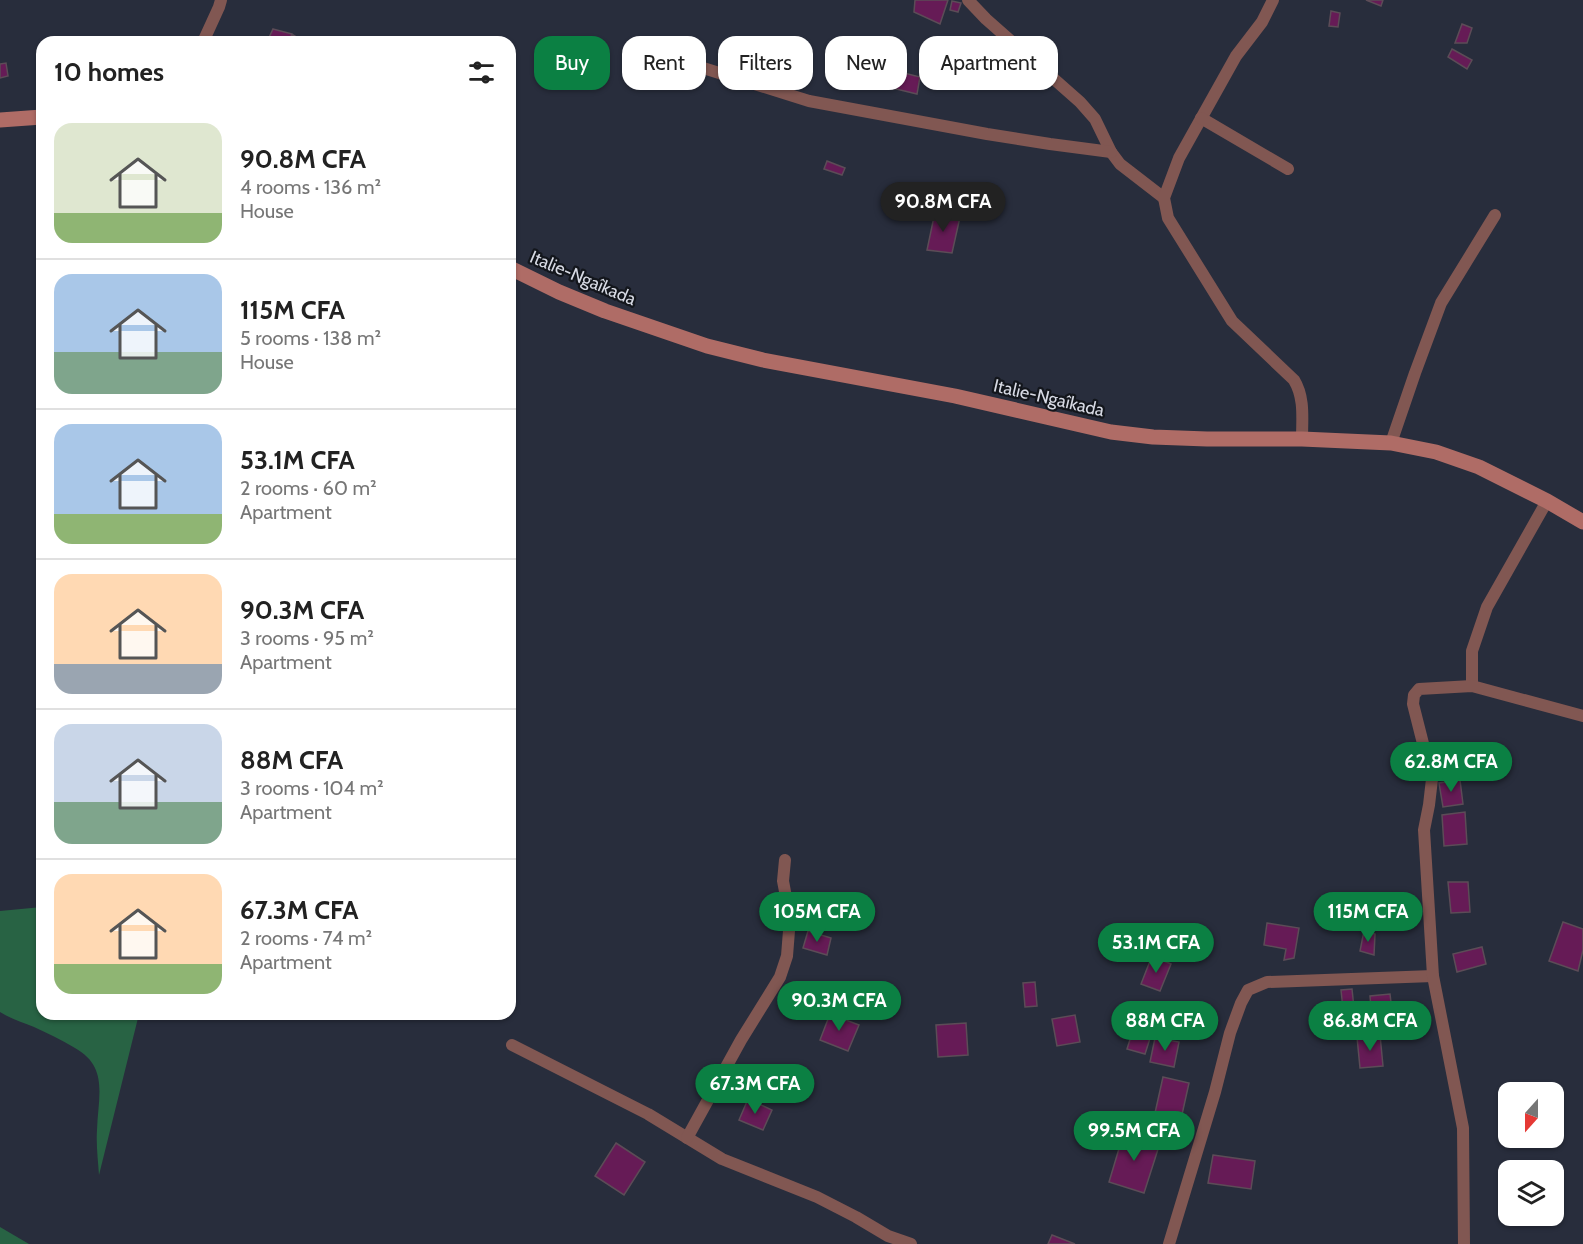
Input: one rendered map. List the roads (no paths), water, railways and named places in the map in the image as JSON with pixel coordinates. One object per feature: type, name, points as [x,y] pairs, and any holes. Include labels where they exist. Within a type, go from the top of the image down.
[{"type":"street","points":[[206,36],[221,0]]},
{"type":"street","points":[[968,0],[986,19],[1080,102],[1095,119],[1111,152],[1120,164],[1164,198]]},
{"type":"street","points":[[1273,0],[1262,22],[1236,56],[1201,118],[1179,158],[1164,198],[1168,218],[1232,321],[1294,380],[1301,391],[1302,439]]},
{"type":"street","points":[[706,69],[809,101],[987,134],[1111,152]]},
{"type":"street","points":[[0,120],[36,117]]},
{"type":"street","points":[[1201,118],[1288,169]]},
{"type":"street","points":[[1391,443],[1441,303],[1495,214]]},
{"type":"street","name":"Italie-Ngaîkada","points":[[516,271],[605,311],[707,346],[763,360],[956,396],[1111,432],[1153,437],[1391,443],[1436,452],[1479,467],[1583,522]]},
{"type":"street","points":[[1472,686],[1472,651],[1486,607],[1547,501]]},
{"type":"street","points":[[1464,1244],[1464,1128],[1433,975],[1424,830],[1432,779],[1413,704],[1414,695],[1419,689],[1472,686],[1583,716]]},
{"type":"street","points":[[687,1138],[741,1040],[780,977],[787,956],[790,918],[783,881],[785,860]]},
{"type":"street","points":[[1169,1244],[1215,1092],[1230,1033],[1248,990],[1266,982],[1433,975]]},
{"type":"street","points":[[512,1046],[648,1114],[722,1159],[817,1197],[888,1236],[911,1244]]}]
